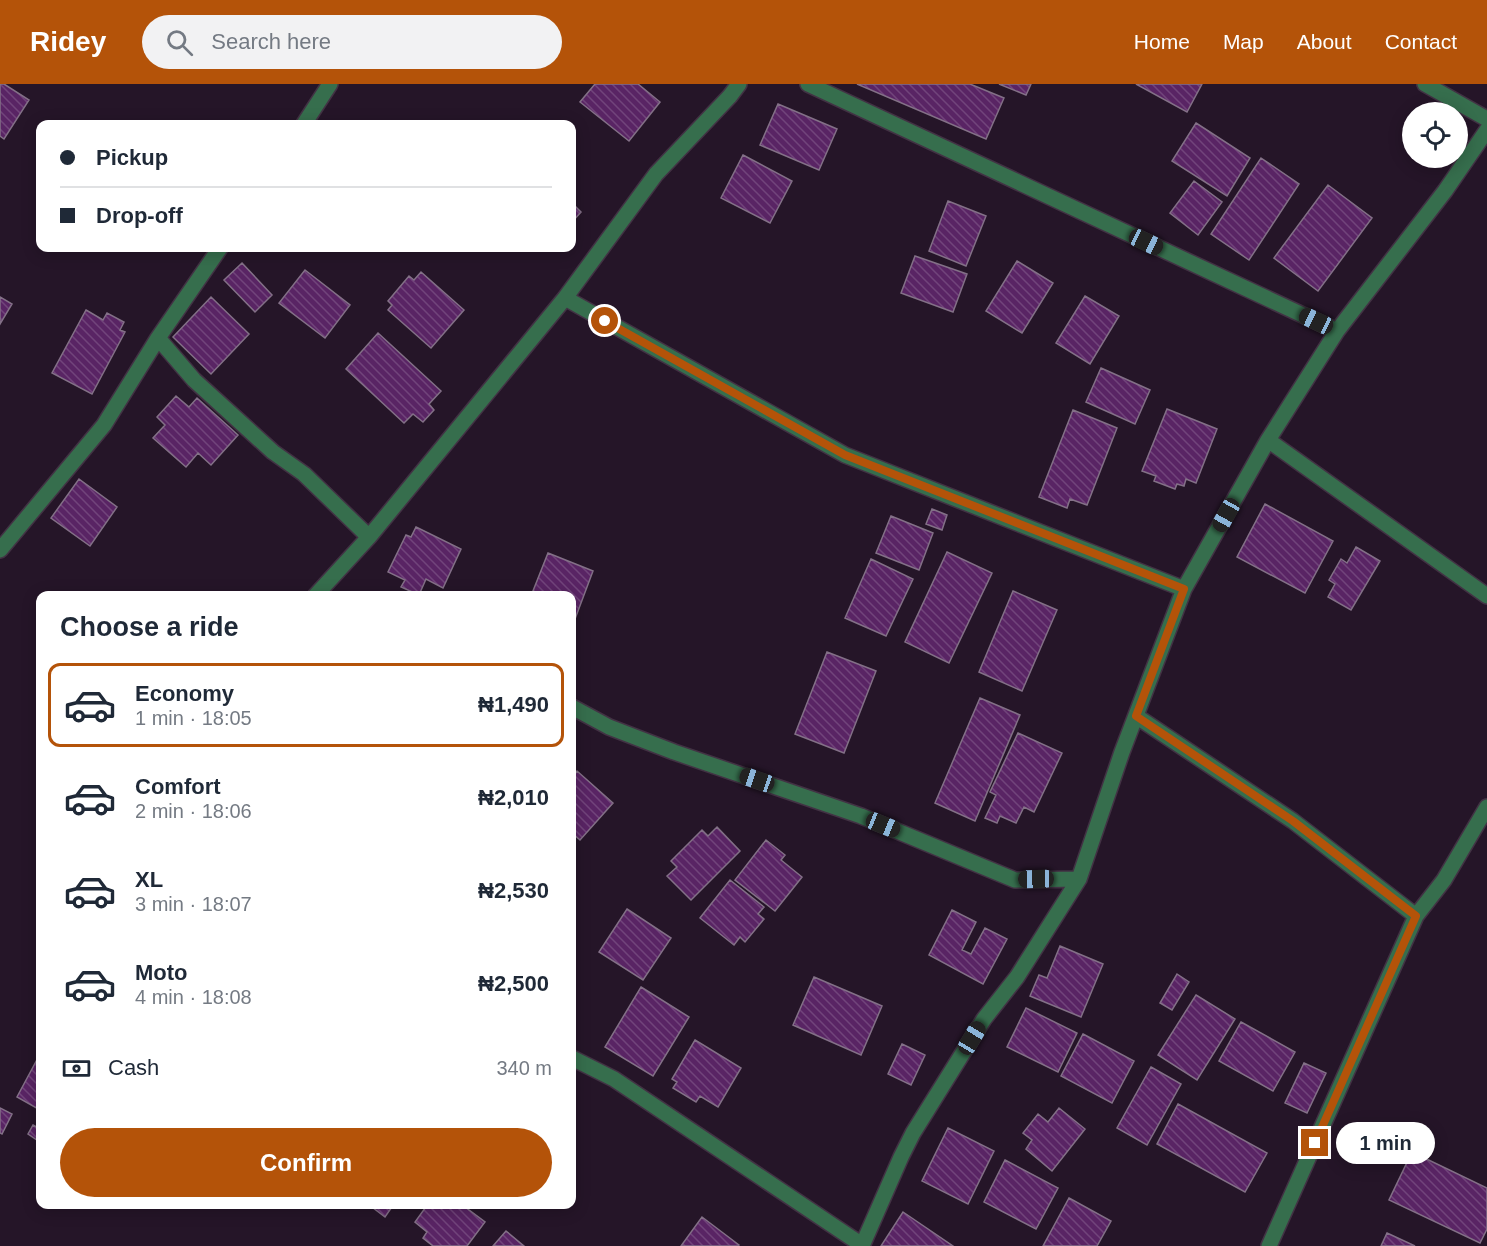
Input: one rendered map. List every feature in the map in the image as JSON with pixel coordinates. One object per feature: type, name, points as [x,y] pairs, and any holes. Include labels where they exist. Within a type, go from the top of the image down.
[{"type":"street","points":[[307,120],[330,84]]},
{"type":"street","points":[[320,591],[369,537],[566,298],[656,174],[739,84]]},
{"type":"street","points":[[808,84],[1337,331]]},
{"type":"street","points":[[1425,84],[1487,119]]},
{"type":"street","points":[[576,1060],[614,1079],[862,1246],[913,1133],[984,1018],[1017,977],[1079,879],[1136,716],[1184,589],[1268,440],[1337,331],[1445,191],[1487,130]]},
{"type":"street","points":[[0,550],[104,425],[158,338],[217,252]]},
{"type":"street","points":[[566,298],[845,455],[1184,589]]},
{"type":"street","points":[[158,338],[194,380],[273,452],[304,474],[369,537]]},
{"type":"street","points":[[1268,440],[1487,596]]},
{"type":"street","points":[[576,709],[620,731],[674,752],[861,816],[1015,880],[1079,879]]},
{"type":"street","points":[[1136,716],[1293,821],[1416,916]]},
{"type":"street","points":[[1269,1246],[1416,916],[1444,880],[1487,807]]},
{"type":"building","points":[[0,84],[4,84],[29,100],[4,139],[0,136]]},
{"type":"building","points":[[595,84],[638,84],[660,102],[629,141],[580,102]]},
{"type":"building","points":[[857,84],[970,84],[1004,98],[986,139]]},
{"type":"building","points":[[999,84],[1031,84],[1026,95]]},
{"type":"building","points":[[1136,84],[1202,84],[1187,112]]},
{"type":"building","points":[[778,104],[837,129],[819,170],[760,145]]},
{"type":"building","points":[[1196,123],[1250,158],[1227,196],[1172,161]]},
{"type":"building","points":[[743,155],[792,181],[770,223],[721,198]]},
{"type":"building","points":[[1261,158],[1299,184],[1249,260],[1211,234]]},
{"type":"building","points":[[1194,181],[1222,202],[1198,235],[1170,213]]},
{"type":"building","points":[[1328,185],[1372,218],[1318,291],[1274,258]]},
{"type":"building","points":[[948,201],[986,216],[966,266],[929,251]]},
{"type":"building","points":[[576,207],[581,212],[576,218]]},
{"type":"building","points":[[915,256],[967,274],[953,312],[901,293]]},
{"type":"building","points":[[1017,261],[1053,283],[1022,333],[986,311]]},
{"type":"building","points":[[242,263],[272,295],[255,312],[224,280]]},
{"type":"building","points":[[305,270],[350,305],[325,338],[279,303]]},
{"type":"building","points":[[421,272],[464,310],[431,348],[388,310],[392,305],[388,301],[409,276],[414,280]]},
{"type":"building","points":[[1085,296],[1119,316],[1090,364],[1056,343]]},
{"type":"building","points":[[0,297],[12,304],[0,324]]},
{"type":"building","points":[[211,297],[249,334],[211,374],[173,337]]},
{"type":"building","points":[[86,310],[103,320],[107,313],[124,322],[120,330],[125,332],[92,394],[52,373]]},
{"type":"building","points":[[378,333],[441,391],[429,404],[434,410],[423,422],[413,414],[404,423],[346,369]]},
{"type":"building","points":[[1101,368],[1150,390],[1135,424],[1086,402]]},
{"type":"building","points":[[176,396],[189,407],[197,398],[238,435],[211,465],[198,453],[186,467],[153,438],[165,425],[157,417]]},
{"type":"building","points":[[1167,409],[1217,429],[1196,483],[1186,479],[1184,486],[1177,484],[1175,489],[1154,481],[1156,476],[1142,471]]},
{"type":"building","points":[[1073,410],[1117,428],[1087,505],[1070,499],[1067,508],[1039,497]]},
{"type":"building","points":[[79,479],[117,507],[90,546],[51,518]]},
{"type":"building","points":[[1265,504],[1333,541],[1305,593],[1237,557]]},
{"type":"building","points":[[932,509],[947,515],[942,530],[926,524]]},
{"type":"building","points":[[891,516],[933,533],[919,570],[876,553]]},
{"type":"building","points":[[416,527],[461,549],[443,588],[426,579],[421,591],[410,591],[401,587],[405,580],[388,572],[406,535],[411,537]]},
{"type":"building","points":[[1356,547],[1380,561],[1351,610],[1328,597],[1335,584],[1329,580],[1341,559],[1347,563]]},
{"type":"building","points":[[947,552],[992,573],[949,663],[905,642]]},
{"type":"building","points":[[548,553],[593,571],[576,616],[576,591],[533,591]]},
{"type":"building","points":[[871,559],[913,579],[886,636],[845,618]]},
{"type":"building","points":[[1013,591],[1057,610],[1022,691],[979,672]]},
{"type":"building","points":[[827,652],[876,671],[844,753],[795,734]]},
{"type":"building","points":[[980,698],[1020,715],[975,821],[935,803]]},
{"type":"building","points":[[1018,733],[1062,753],[1034,812],[1024,807],[1016,823],[1000,816],[997,823],[985,818],[996,795],[990,792]]},
{"type":"building","points":[[576,772],[613,803],[580,840],[576,836]]},
{"type":"building","points":[[717,827],[740,851],[691,900],[667,876],[677,867],[671,861],[702,830],[708,836]]},
{"type":"building","points":[[766,840],[785,855],[781,860],[802,877],[775,911],[735,880]]},
{"type":"building","points":[[730,880],[764,907],[758,914],[764,919],[745,942],[740,937],[734,945],[700,918]]},
{"type":"building","points":[[627,909],[671,938],[643,980],[599,952]]},
{"type":"building","points":[[952,910],[976,922],[962,950],[971,954],[985,928],[1007,939],[983,984],[929,955]]},
{"type":"building","points":[[1060,946],[1103,964],[1081,1017],[1030,996],[1039,975],[1047,978]]},
{"type":"building","points":[[1177,974],[1189,982],[1172,1010],[1160,1003]]},
{"type":"building","points":[[814,977],[882,1006],[861,1055],[793,1025]]},
{"type":"building","points":[[641,987],[689,1017],[653,1076],[605,1047]]},
{"type":"building","points":[[1196,995],[1235,1019],[1197,1080],[1158,1055]]},
{"type":"building","points":[[1026,1008],[1077,1033],[1058,1072],[1007,1047]]},
{"type":"building","points":[[1241,1022],[1295,1052],[1273,1091],[1219,1061]]},
{"type":"building","points":[[1083,1034],[1134,1061],[1112,1103],[1061,1076]]},
{"type":"building","points":[[695,1040],[741,1068],[718,1107],[700,1096],[696,1102],[673,1088],[677,1082],[672,1079]]},
{"type":"building","points":[[902,1044],[925,1055],[911,1085],[888,1074]]},
{"type":"building","points":[[36,1061],[36,1108],[17,1097]]},
{"type":"building","points":[[1304,1063],[1326,1073],[1307,1113],[1285,1103]]},
{"type":"building","points":[[1151,1067],[1181,1084],[1147,1145],[1117,1128]]},
{"type":"building","points":[[1178,1104],[1267,1153],[1245,1192],[1157,1144]]},
{"type":"building","points":[[0,1108],[12,1114],[2,1134],[0,1133]]},
{"type":"building","points":[[1059,1108],[1085,1129],[1052,1171],[1026,1149],[1032,1140],[1023,1133],[1038,1114],[1048,1122]]},
{"type":"building","points":[[33,1125],[36,1127],[36,1139],[28,1134]]},
{"type":"building","points":[[948,1128],[994,1151],[968,1204],[922,1181]]},
{"type":"building","points":[[1412,1152],[1487,1188],[1487,1229],[1480,1243],[1389,1200]]},
{"type":"building","points":[[1005,1160],[1058,1188],[1036,1229],[984,1202]]},
{"type":"building","points":[[1069,1198],[1111,1221],[1097,1246],[1043,1246]]},
{"type":"building","points":[[375,1209],[391,1209],[385,1217]]},
{"type":"building","points":[[424,1209],[468,1209],[485,1222],[467,1246],[433,1246],[423,1238],[427,1232],[415,1222]]},
{"type":"building","points":[[903,1212],[953,1246],[881,1246]]},
{"type":"building","points":[[702,1217],[739,1245],[681,1246]]},
{"type":"building","points":[[506,1231],[524,1246],[493,1246]]},
{"type":"building","points":[[1387,1233],[1415,1246],[1381,1246]]},
{"type":"route","points":[[605,321],[845,455],[1184,589],[1136,716],[1293,821],[1416,916],[1315,1143]]}]
